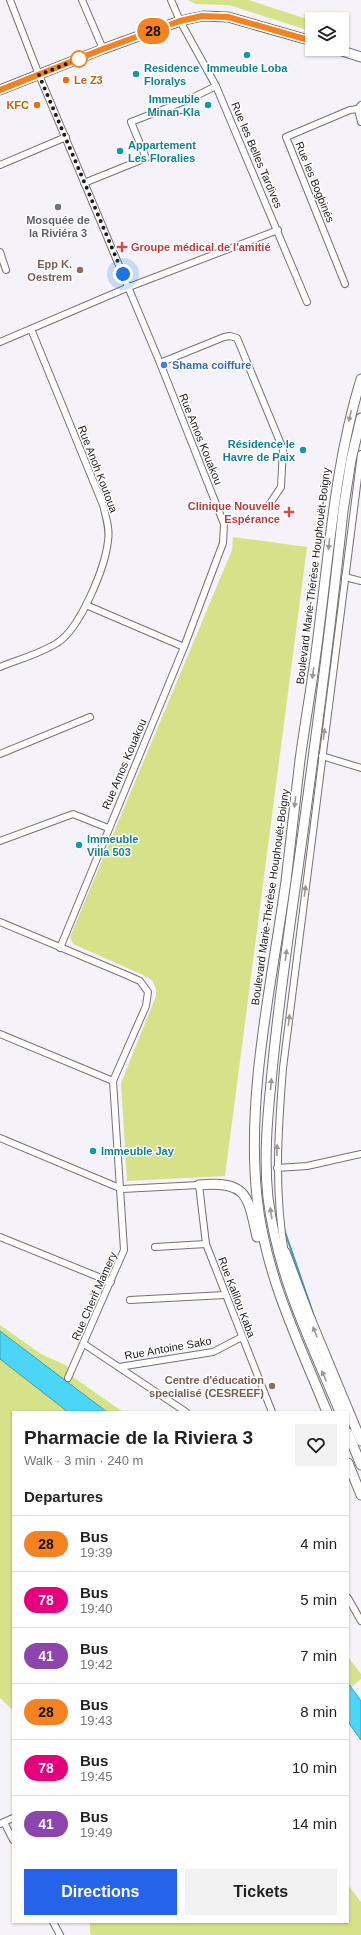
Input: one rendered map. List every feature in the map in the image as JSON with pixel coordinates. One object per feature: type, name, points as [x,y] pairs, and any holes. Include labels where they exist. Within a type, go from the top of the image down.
[{"type":"main road","points":[[0,90],[103,49],[180,21],[202,16],[228,17],[305,40]]},
{"type":"main road","points":[[349,53],[361,57]]},
{"type":"main road","name":"Boulevard Marie-Thérèse Houphouët-Boigny","points":[[327,1411],[284,1309],[272,1275],[262,1230],[255,1174],[255,1137],[260,1063],[286,882],[300,758],[319,630],[336,490],[343,448],[361,379]]},
{"type":"main road","name":"Boulevard Marie-Thérèse Houphouët-Boigny","points":[[340,1411],[288,1286],[276,1245],[268,1198],[266,1156],[278,1009],[299,862],[343,512],[351,460],[361,418]]},
{"type":"main road","points":[[200,1185],[224,1184],[234,1187],[244,1195],[251,1211],[263,1260],[272,1275]]},
{"type":"main road","points":[[285,1252],[347,1411]]},
{"type":"main road","points":[[349,1417],[361,1442]]},
{"type":"main road","points":[[355,1432],[361,1465]]},
{"type":"main road","points":[[349,1465],[361,1495]]},
{"type":"street","name":"Rue Amos Kouakou","points":[[10,0],[39,75],[129,287],[224,524],[223,543],[184,647],[108,828],[60,948]]},
{"type":"street","points":[[82,0],[103,49]]},
{"type":"street","name":"Rue les Belles Tardives","points":[[171,0],[180,21],[216,86],[278,230],[307,302]]},
{"type":"street","points":[[84,183],[146,158],[131,122],[190,99],[216,86]]},
{"type":"street","points":[[360,107],[361,122]]},
{"type":"street","name":"Rue les Bogbinés","points":[[345,284],[286,137],[360,107]]},
{"type":"street","points":[[0,165],[66,137]]},
{"type":"street","points":[[0,342],[129,287],[278,230]]},
{"type":"street","points":[[0,252],[6,270]]},
{"type":"street","name":"Rue Anoh Koutoua","points":[[0,667],[57,644],[71,631],[86,605],[109,541],[108,522],[100,498],[31,329]]},
{"type":"street","points":[[160,363],[224,337],[230,336],[237,338],[283,449],[281,487],[269,505]]},
{"type":"street","points":[[288,1286],[287,1266],[278,1201],[277,1168],[283,1068],[322,756],[347,578],[361,454]]},
{"type":"street","points":[[347,578],[361,582]]},
{"type":"street","points":[[86,605],[184,647]]},
{"type":"street","points":[[0,754],[90,717]]},
{"type":"street","points":[[322,756],[361,768]]},
{"type":"street","points":[[0,841],[73,814],[108,828]]},
{"type":"street","name":"Rue Cherif Mamery","points":[[0,922],[129,976],[140,981],[147,988],[148,995],[146,1006],[113,1081],[122,1189],[124,1250],[68,1378]]},
{"type":"street","points":[[0,1034],[113,1081]]},
{"type":"street","points":[[0,1138],[122,1189],[200,1185]]},
{"type":"street","points":[[277,1168],[307,1166],[361,1156]]},
{"type":"street","name":"Rue Kalilou Kaba","points":[[200,1185],[206,1244],[272,1411]]},
{"type":"street","points":[[0,1237],[111,1282]]},
{"type":"street","points":[[155,1247],[206,1244]]},
{"type":"street","points":[[130,1300],[225,1295]]},
{"type":"street","name":"Rue Antoine Sako","points":[[119,1367],[213,1352],[242,1337]]},
{"type":"street","points":[[84,1344],[185,1411]]},
{"type":"street","points":[[349,1600],[361,1621]]},
{"type":"street","points":[[12,1818],[2,1823],[12,1838]]},
{"type":"street","points":[[54,1923],[60,1935]]},
{"type":"green space","points":[[188,0],[249,0],[305,18],[305,29],[229,5],[196,4]]},
{"type":"green space","points":[[233,537],[307,547],[225,1176],[127,1181],[121,1083],[156,996],[156,989],[152,980],[73,944],[70,937],[232,550]]},
{"type":"green space","points":[[0,1325],[41,1354],[65,1365],[75,1372],[73,1377],[122,1411],[12,1411],[12,1709],[0,1698]]},
{"type":"green space","points":[[349,1658],[361,1674],[361,1679],[349,1689]]},
{"type":"green space","points":[[349,1886],[361,1902],[361,1935],[92,1935],[90,1933],[90,1923],[349,1923]]},
{"type":"water","points":[[0,1331],[106,1411],[67,1411],[0,1359]]},
{"type":"water","points":[[349,1684],[361,1701],[361,1740],[349,1723]]},
{"type":"waterway","points":[[284,1229],[315,1319]]},
{"type":"bus line","name":"28","points":[[0,90],[103,49],[180,21],[202,16],[228,17],[305,39]]},
{"type":"place","name":"Immeuble Loba","points":[[247,55]]},
{"type":"place","name":"Residence Floralys","points":[[136,74]]},
{"type":"place","name":"Le Z3","points":[[66,80]]},
{"type":"place","name":"KFC","points":[[37,105]]},
{"type":"place","name":"Immeuble Minan-Kla","points":[[208,105]]},
{"type":"place","name":"Appartement Les Floralies","points":[[120,151]]},
{"type":"place","name":"Mosquée de la Riviéra 3","points":[[58,207]]},
{"type":"place","name":"Groupe médical de l'amitié","points":[[122,247]]},
{"type":"place","name":"Epp K. Oestrem","points":[[80,270]]},
{"type":"place","name":"Shama coiffure","points":[[164,365]]},
{"type":"place","name":"Résidence le Havre de Paix","points":[[303,450]]},
{"type":"place","name":"Clinique Nouvelle Espérance","points":[[289,512]]},
{"type":"place","name":"Immeuble Villa 503","points":[[79,845]]},
{"type":"place","name":"Immeuble Jay","points":[[93,1151]]},
{"type":"place","name":"Centre d'éducation specialisé (CESREEF)","points":[[272,1386]]},
{"type":"route","points":[[79,59],[39,75],[123,274]]}]
